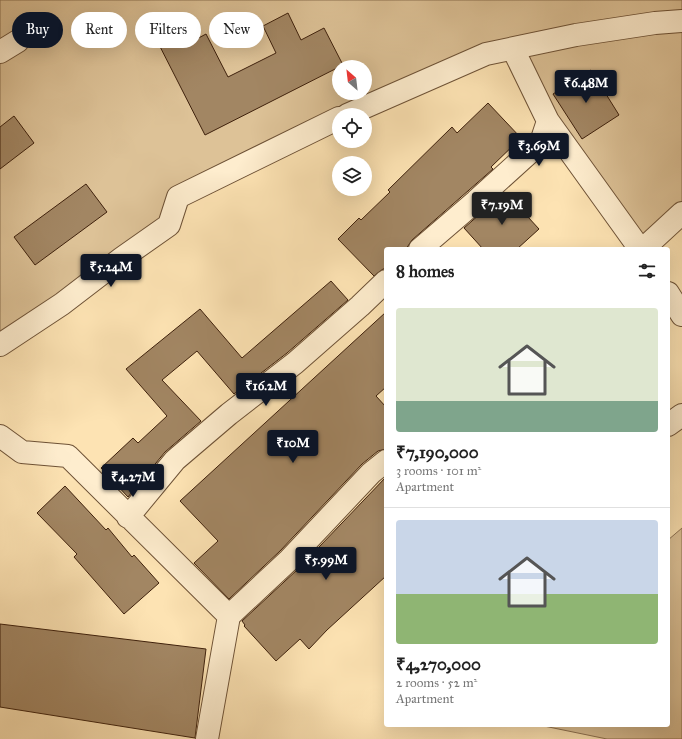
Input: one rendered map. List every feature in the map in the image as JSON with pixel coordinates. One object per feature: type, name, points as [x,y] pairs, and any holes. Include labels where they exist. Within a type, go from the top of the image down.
[{"type":"street","points":[[363,108],[486,54],[576,35],[654,23],[682,21]]},
{"type":"street","points":[[0,52],[12,45]]},
{"type":"street","points":[[513,49],[548,121],[641,247]]},
{"type":"street","points":[[0,345],[62,304],[122,258],[169,225],[178,197],[332,121]]},
{"type":"street","points":[[422,247],[541,142],[548,121]]},
{"type":"street","points":[[644,247],[682,213]]},
{"type":"street","points":[[128,517],[175,460],[229,414],[295,363],[384,283]]},
{"type":"street","points":[[670,296],[682,315]]},
{"type":"street","points":[[670,424],[682,415]]},
{"type":"street","points":[[0,436],[22,452],[68,456],[229,616]]},
{"type":"street","points":[[207,739],[229,616],[289,560],[371,473],[384,463]]},
{"type":"shaded area","points":[[0,0],[682,0],[682,16],[545,36],[372,109],[332,108],[332,126],[186,187],[164,220],[0,346]]},
{"type":"shaded area","points":[[682,25],[682,212],[642,246],[595,180],[515,50]]},
{"type":"shaded area","points":[[682,528],[682,739],[607,739],[549,727],[670,727],[670,538]]},
{"type":"building","points":[[288,13],[301,40],[324,28],[340,60],[332,60],[332,71],[205,135],[161,48],[201,48],[201,37],[206,34],[209,40],[209,48],[213,48],[228,77],[276,53],[264,25]]},
{"type":"building","points":[[591,70],[619,115],[582,139],[553,94]]},
{"type":"building","points":[[488,103],[521,138],[491,167],[493,169],[412,240],[407,247],[384,247],[384,269],[374,276],[338,239],[359,218],[361,220],[390,192],[388,190],[452,127],[457,133]]},
{"type":"building","points":[[14,116],[34,143],[0,169],[0,127]]},
{"type":"building","points":[[86,184],[107,212],[35,265],[14,237]]},
{"type":"building","points":[[505,192],[539,229],[519,247],[481,247],[464,228]]},
{"type":"building","points":[[331,281],[348,300],[287,353],[234,394],[197,351],[162,380],[201,421],[165,452],[128,497],[101,468],[133,438],[138,443],[167,416],[126,369],[200,309],[242,358]]},
{"type":"building","points":[[384,314],[384,389],[376,396],[384,405],[384,450],[378,451],[362,464],[280,551],[229,599],[194,563],[218,541],[180,501]]},
{"type":"building","points":[[384,479],[384,578],[327,630],[309,649],[300,639],[276,661],[244,626],[245,625],[242,621],[298,569]]},
{"type":"building","points":[[65,486],[106,530],[108,528],[132,557],[134,555],[159,583],[124,614],[74,557],[77,554],[37,513]]},
{"type":"building","points":[[0,624],[206,649],[195,738],[0,707]]}]
